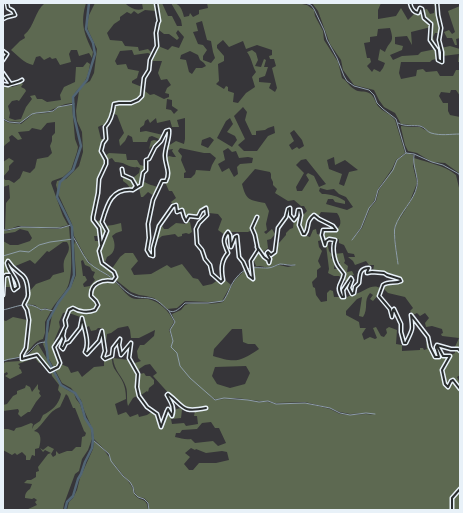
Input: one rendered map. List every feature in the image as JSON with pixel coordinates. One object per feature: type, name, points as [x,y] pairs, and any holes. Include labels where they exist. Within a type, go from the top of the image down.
[{"type":"street","points":[[3,19],[14,15],[13,11],[8,8],[7,3]]},
{"type":"street","points":[[102,246],[99,228],[93,220],[93,217],[99,179],[106,164],[106,160],[101,151],[106,139],[105,127],[110,121],[114,104],[131,103],[138,100],[142,96],[144,78],[149,70],[150,60],[157,46],[156,33],[159,21],[156,3]]},
{"type":"street","points":[[410,3],[414,12],[418,13],[420,8],[422,9],[424,18],[430,23],[430,40],[437,50],[438,60],[442,62],[442,52],[439,40],[441,28],[437,3]]},
{"type":"street","points":[[3,51],[7,54],[3,60]]},
{"type":"street","points":[[3,73],[10,83]]},
{"type":"street","points":[[3,84],[8,85],[10,83],[16,83],[22,80]]},
{"type":"street","points":[[206,408],[195,410],[185,409],[168,394],[167,396],[171,400],[174,410],[172,416],[168,409],[161,427],[157,414],[146,407],[139,396],[137,387],[138,374],[130,358],[131,343],[121,355],[119,345],[120,339],[113,348],[112,356],[104,358],[104,336],[102,331],[99,341],[89,352],[85,353],[87,343],[82,318],[80,328],[69,342],[66,343],[63,350],[61,347],[66,326],[65,320],[70,309],[73,308],[77,311],[85,312],[95,310],[98,304],[91,296],[92,290],[97,282],[107,280],[113,281],[116,277],[114,272],[101,262],[99,251],[107,231],[102,221],[110,199],[117,192],[133,190],[141,185],[143,173],[146,170],[146,160],[149,159],[166,131],[169,130],[165,156],[168,176],[166,181],[162,181],[152,200],[148,224],[149,238],[147,250],[150,255],[153,256],[153,248],[160,224],[175,205],[177,212],[182,210],[186,221],[189,216],[198,217],[201,211],[206,209],[207,215],[199,223],[196,229],[197,244],[210,265],[212,274],[220,281],[223,280],[221,272],[224,258],[228,253],[224,246],[227,233],[229,233],[232,247],[235,237],[237,236],[239,257],[243,262],[249,276],[253,279],[251,261],[257,253],[258,247]]},
{"type":"street","points":[[122,169],[123,175],[136,184],[133,190]]},
{"type":"street","points":[[257,217],[252,228],[258,247],[269,263],[270,259],[267,253],[268,252],[272,255],[276,250],[278,228],[286,217],[288,209],[290,208],[290,215],[294,220],[298,210],[300,210],[301,216],[298,225],[303,234],[307,232],[308,223],[314,215],[333,226],[336,230],[323,230],[322,235],[325,245],[329,239],[335,240],[333,245],[334,257],[344,274],[338,290],[342,297],[344,297],[343,290],[351,278],[352,280],[349,288],[352,294],[354,293],[355,287],[359,283],[360,273],[366,268],[369,268],[367,273],[384,273],[400,279],[401,281],[399,282],[388,282],[383,285],[379,294],[380,297],[390,309],[392,317],[394,309],[401,324],[401,332],[404,343],[406,343],[413,330],[411,315],[428,337],[433,354],[438,358],[436,348]]},
{"type":"street","points":[[3,295],[4,277],[6,275],[10,275],[14,290],[18,287],[16,278],[6,263],[8,261],[12,268],[25,276],[28,283],[29,294],[24,305],[27,310],[29,322],[25,342],[26,348],[22,359],[37,356],[43,361],[49,370],[52,371],[58,367],[60,363],[54,347],[66,326]]},
{"type":"street","points":[[436,348],[438,345],[451,349],[458,349],[460,351]]},
{"type":"street","points":[[436,348],[438,347],[443,356],[450,356],[442,370],[445,384],[448,386],[453,380],[460,388]]},
{"type":"street","points":[[452,510],[452,498],[460,488]]},
{"type":"green space","points":[[45,3],[86,3],[83,23],[87,40],[93,52],[92,58],[89,53],[79,56],[77,50],[71,50],[69,54],[71,62],[60,65],[56,58],[52,59],[50,57],[44,60],[40,56],[36,57],[33,65],[24,61],[11,50],[25,38],[24,35]]},
{"type":"green space","points":[[95,3],[125,3],[131,8],[138,10],[143,9],[142,3],[155,3],[156,11],[145,10],[138,14],[134,11],[131,14],[127,12],[120,17],[120,20],[114,24],[107,33],[110,40],[122,41],[125,46],[138,47],[139,51],[148,49],[152,53],[152,55],[148,53],[134,55],[132,50],[120,51],[115,61],[117,65],[126,64],[128,69],[139,71],[137,78],[132,81],[132,83],[142,87],[143,93],[133,101],[113,105],[113,111],[106,125],[98,127],[101,139],[105,139],[102,143],[101,152],[105,164],[99,177],[92,217],[99,236],[94,236],[95,241],[99,241],[100,244],[99,255],[101,264],[111,271],[115,277],[114,279],[93,266],[86,258],[74,236],[72,224],[59,196],[56,185],[57,181],[66,179],[79,166],[83,152],[82,132],[77,121],[76,111],[79,91],[82,86],[90,81],[94,73],[97,49],[87,25],[89,15]]},
{"type":"green space","points":[[162,3],[168,16],[172,16],[177,26],[182,26],[181,20],[171,3],[177,4],[180,7],[184,17],[189,16],[190,13],[193,17],[199,14],[199,10],[208,8],[207,3],[297,3],[307,5],[314,10],[315,16],[323,31],[324,40],[338,62],[342,78],[352,88],[371,94],[378,106],[395,120],[405,153],[396,160],[392,169],[378,189],[374,201],[369,208],[361,227],[351,241],[362,228],[370,208],[376,201],[379,190],[393,169],[397,160],[407,153],[413,155],[413,166],[417,183],[410,201],[394,228],[394,231],[416,192],[418,186],[414,158],[441,167],[456,175],[460,192],[460,349],[454,349],[459,338],[442,336],[442,329],[432,326],[426,327],[425,323],[429,318],[425,313],[420,316],[417,313],[413,315],[410,311],[413,308],[405,297],[388,293],[382,287],[384,285],[402,281],[401,278],[396,277],[394,274],[388,275],[384,272],[373,271],[374,265],[369,265],[366,261],[355,265],[348,257],[355,257],[354,254],[348,253],[344,245],[339,243],[339,239],[336,240],[333,238],[328,238],[325,244],[322,234],[324,230],[334,231],[340,225],[340,218],[337,213],[321,212],[318,217],[315,214],[307,221],[306,230],[303,233],[299,226],[302,216],[307,211],[304,206],[301,206],[294,200],[288,201],[275,193],[277,189],[273,185],[270,172],[255,169],[242,184],[245,193],[249,198],[265,203],[269,211],[266,224],[267,230],[264,232],[266,234],[272,229],[275,234],[271,239],[267,240],[268,248],[263,252],[258,246],[253,229],[255,219],[251,226],[252,230],[248,232],[228,232],[225,235],[218,230],[222,219],[218,214],[209,213],[206,208],[204,208],[198,217],[190,214],[185,217],[183,210],[178,212],[176,204],[173,205],[171,202],[176,198],[172,191],[169,191],[165,182],[169,170],[166,158],[169,156],[176,157],[172,151],[173,149],[167,150],[168,146],[176,141],[184,144],[185,118],[177,120],[179,127],[172,127],[170,120],[157,123],[156,118],[150,123],[148,119],[145,121],[144,125],[140,128],[140,132],[146,131],[163,135],[159,143],[154,148],[154,144],[149,149],[151,141],[158,141],[159,139],[152,136],[149,137],[147,142],[133,142],[132,137],[128,135],[120,146],[119,140],[124,133],[117,115],[112,113],[114,111],[113,106],[115,104],[137,101],[143,95],[144,87],[145,91],[150,95],[154,94],[164,99],[169,97],[169,94],[165,93],[167,88],[171,85],[167,79],[161,80],[158,73],[162,61],[151,61],[151,59],[158,46],[168,50],[172,46],[179,48],[184,37],[178,30],[176,33],[179,38],[177,40],[169,34],[164,34],[159,30],[158,43],[157,32],[159,23],[157,5]],"holes":[[[202,21],[207,40],[211,41],[215,58],[211,63],[203,60],[203,56],[207,50],[203,45],[198,44],[193,32],[198,31],[196,23]],[[223,40],[229,47],[243,41],[246,49],[257,45],[272,50],[272,55],[269,56],[270,59],[274,59],[276,66],[272,68],[277,88],[275,92],[269,88],[271,83],[259,82],[259,78],[265,76],[268,67],[264,67],[266,60],[264,59],[261,67],[255,66],[258,60],[256,53],[252,50],[247,52],[256,72],[252,77],[255,87],[246,93],[238,103],[233,102],[234,93],[228,91],[228,87],[226,86],[224,89],[216,84],[219,81],[218,64],[224,61],[224,56],[217,48],[217,45]],[[190,51],[198,55],[200,60],[206,66],[196,68],[192,74],[189,72],[186,60],[180,59],[181,55]],[[167,99],[172,100],[172,106],[178,110],[174,114],[171,110],[166,109]],[[243,107],[247,112],[245,120],[252,135],[256,135],[256,131],[265,130],[274,126],[275,133],[268,136],[257,151],[244,151],[238,145],[245,139],[234,116]],[[230,118],[233,124],[227,132],[235,136],[237,140],[232,147],[217,138],[226,121]],[[294,130],[302,140],[304,146],[299,149],[297,147],[292,150],[289,145],[294,141],[290,133]],[[210,137],[214,140],[208,148],[201,145],[202,140]],[[180,148],[210,153],[216,158],[210,171],[196,170],[195,174],[191,178],[184,178],[184,173],[186,172],[181,160],[182,156],[178,151]],[[228,148],[232,152],[236,151],[239,158],[253,158],[252,163],[240,164],[237,167],[238,174],[234,177],[229,168],[222,172],[218,164],[225,160],[223,151]],[[334,157],[335,165],[345,160],[358,170],[349,172],[344,186],[339,184],[342,174],[329,169],[327,160]],[[306,159],[326,184],[319,187],[314,176],[308,173],[306,175],[309,180],[302,191],[297,191],[296,187],[304,173],[296,165],[301,160]],[[320,188],[327,190],[334,189],[339,194],[346,197],[353,207],[347,210],[326,204],[328,199],[333,199],[335,202],[345,204],[345,201],[322,194],[319,191]]]},
{"type":"green space","points":[[312,3],[381,3],[378,10],[378,19],[396,16],[401,8],[408,20],[415,13],[420,12],[421,9],[431,27],[411,32],[412,45],[407,36],[395,37],[395,44],[403,46],[402,50],[390,55],[393,60],[402,56],[418,55],[421,52],[436,49],[436,59],[430,62],[401,62],[399,73],[401,79],[416,76],[417,70],[423,69],[426,72],[437,71],[440,76],[453,76],[456,70],[460,70],[460,96],[456,90],[451,90],[450,93],[441,92],[439,96],[443,103],[448,103],[448,111],[450,115],[460,117],[460,176],[459,173],[445,163],[432,162],[417,153],[408,151],[405,145],[401,126],[420,127],[429,132],[422,126],[401,124],[395,113],[384,107],[374,90],[354,85],[343,70],[341,60],[330,44],[318,11]],"holes":[[[390,28],[392,39],[385,52],[380,49],[378,60],[385,63],[383,68],[380,72],[374,69],[372,72],[367,66],[371,62],[370,58],[367,58],[364,43],[370,42],[370,37],[377,36],[378,29]]]},
{"type":"green space","points":[[433,3],[437,3],[441,28],[439,33],[435,33],[433,43],[431,39],[432,24],[424,17],[423,10],[427,9],[430,14],[434,13],[435,6]]},
{"type":"green space","points":[[460,6],[460,38],[456,39],[457,45],[455,45],[452,38],[447,38],[444,32],[449,30],[452,34],[455,32],[448,11]]},
{"type":"green space","points":[[450,46],[460,49],[460,62],[458,62],[459,54],[443,56],[441,48]]},
{"type":"green space","points":[[87,62],[90,64],[87,77],[75,93],[72,103],[46,112],[30,115],[22,122],[9,121],[3,118],[3,85],[10,85],[12,87],[19,85],[20,82],[23,84],[21,87],[26,91],[19,101],[12,101],[8,106],[10,113],[9,118],[15,120],[21,119],[26,107],[32,99],[30,96],[35,95],[37,99],[42,99],[47,102],[61,100],[60,95],[64,87],[75,82],[76,67],[83,67]]},
{"type":"green space","points":[[72,105],[75,139],[78,147],[77,152],[71,170],[63,177],[52,181],[51,183],[63,216],[68,225],[57,228],[18,226],[5,229],[6,203],[10,198],[9,185],[3,187],[3,177],[5,180],[9,180],[14,183],[20,178],[23,171],[30,173],[35,168],[37,159],[48,157],[52,153],[50,146],[52,136],[55,133],[55,122],[47,123],[41,130],[32,128],[29,131],[18,132],[22,139],[18,140],[12,135],[9,137],[10,141],[3,148],[3,120],[9,123],[21,124],[33,114],[47,113],[54,111],[58,107]]},
{"type":"green space","points":[[109,153],[126,154],[127,160],[137,160],[140,165],[145,165],[146,169],[140,183],[136,188],[137,186],[133,180],[139,173],[140,168],[115,162],[112,158],[107,160],[105,156]]},
{"type":"green space","points":[[9,158],[14,161],[9,166],[9,170],[3,177],[3,162]]},
{"type":"green space","points":[[123,176],[130,179],[136,186],[133,189],[131,189],[123,181]]},
{"type":"green space","points":[[143,181],[159,188],[154,196],[148,192],[141,197],[139,188]]},
{"type":"green space","points":[[300,217],[298,224],[301,234],[310,237],[313,230],[316,229],[317,234],[321,235],[322,240],[318,241],[319,247],[322,251],[318,261],[321,267],[317,270],[317,277],[312,282],[316,295],[321,302],[327,301],[327,293],[330,290],[333,291],[334,297],[340,297],[343,299],[374,286],[380,288],[379,294],[373,301],[370,299],[373,295],[370,293],[368,296],[366,311],[363,317],[359,316],[362,297],[357,299],[346,311],[346,315],[359,322],[360,328],[366,328],[362,334],[364,340],[370,337],[375,339],[377,338],[373,328],[376,327],[381,336],[384,337],[387,333],[386,329],[389,327],[397,330],[396,344],[402,345],[402,351],[420,350],[420,348],[423,348],[424,350],[427,349],[426,344],[429,340],[432,354],[437,359],[439,357],[437,348],[442,355],[449,356],[450,358],[451,355],[455,353],[455,350],[460,352],[460,375],[457,377],[460,387],[453,379],[450,380],[448,385],[443,380],[446,386],[449,386],[452,381],[460,389],[460,488],[452,498],[451,510],[149,510],[148,502],[144,498],[138,497],[133,486],[111,460],[109,454],[94,439],[92,428],[81,400],[71,388],[62,383],[55,370],[60,367],[61,363],[68,367],[71,373],[78,371],[82,377],[94,367],[104,366],[104,360],[112,357],[113,366],[123,382],[126,394],[126,399],[115,404],[118,415],[126,412],[130,417],[138,414],[139,417],[147,415],[153,411],[156,414],[161,427],[163,426],[168,410],[172,416],[174,410],[180,408],[183,410],[181,418],[171,419],[172,424],[184,423],[186,426],[198,424],[197,416],[194,416],[195,411],[207,409],[207,407],[194,410],[181,407],[153,376],[157,373],[150,364],[139,369],[140,374],[144,373],[146,376],[150,376],[154,380],[154,384],[149,388],[148,392],[147,391],[141,395],[141,397],[138,391],[139,395],[133,398],[128,406],[126,387],[116,370],[113,358],[129,360],[138,374],[137,369],[132,364],[141,361],[138,358],[137,351],[140,345],[144,345],[154,336],[155,330],[139,338],[131,338],[128,326],[118,328],[107,334],[105,350],[102,328],[91,331],[89,326],[85,328],[83,318],[69,313],[69,310],[72,308],[79,311],[73,307],[69,309],[68,312],[63,313],[59,322],[60,327],[54,341],[56,343],[53,347],[57,355],[56,357],[60,363],[58,366],[54,368],[43,344],[49,331],[52,315],[60,301],[71,287],[76,275],[75,241],[89,263],[114,280],[110,280],[117,284],[132,298],[152,300],[170,314],[174,322],[169,330],[173,342],[170,330],[175,322],[172,314],[181,310],[185,305],[199,303],[213,304],[223,302],[235,280],[245,270],[253,279],[253,268],[269,268],[260,266],[252,267],[256,266],[253,259],[258,253],[258,247],[263,257],[269,263],[270,260],[267,252],[272,255],[275,252],[286,233],[293,228],[294,220],[296,218],[299,219]],"holes":[[[83,260],[85,265],[90,267],[92,271],[95,272],[93,277],[95,280],[90,286],[84,287],[83,284],[87,280],[85,276],[83,276],[81,261]],[[279,264],[296,265],[288,267],[279,265],[269,268]],[[102,280],[107,280],[96,284],[91,293],[94,299],[90,297],[90,293],[95,284]],[[95,299],[98,305],[98,307],[96,309],[91,312],[80,311],[92,311],[97,307]],[[232,329],[242,329],[243,342],[255,344],[259,349],[247,357],[237,360],[227,360],[213,356],[214,349]],[[449,359],[443,373],[443,379],[442,376],[445,365]],[[246,366],[250,373],[245,384],[230,388],[217,384],[212,376],[215,367]],[[208,395],[215,399],[237,398],[268,401],[275,403],[305,402],[350,414],[366,413],[375,415],[340,414],[330,409],[305,403],[276,404],[249,400],[215,400]],[[211,422],[215,428],[219,428],[226,443],[218,446],[213,441],[195,443],[191,439],[175,437],[176,433],[180,433],[182,430],[197,429],[202,423]],[[191,448],[206,453],[222,451],[227,452],[229,460],[216,463],[199,463],[193,470],[189,470],[184,464],[190,457],[185,453]]]},
{"type":"green space","points":[[100,220],[106,231],[102,244],[100,227],[96,222]]},
{"type":"green space","points":[[190,222],[192,232],[189,234],[182,234],[182,236],[178,237],[175,234],[162,236],[157,240],[161,224],[164,229],[168,229],[176,223],[186,224]]},
{"type":"green space","points":[[121,223],[122,231],[112,236],[114,251],[107,257],[104,265],[101,261],[100,252],[107,230],[105,226]]},
{"type":"green space","points":[[69,226],[71,268],[69,284],[66,290],[51,310],[45,308],[41,310],[35,305],[25,304],[29,296],[29,292],[36,284],[50,279],[53,275],[64,272],[64,262],[69,247],[67,242],[63,242],[49,252],[47,251],[35,264],[30,260],[13,267],[11,266],[10,261],[7,261],[7,266],[17,282],[16,289],[14,288],[10,274],[6,274],[3,277],[3,241],[10,245],[18,245],[30,241],[32,238],[28,231],[20,229],[15,232],[3,234],[3,230],[7,231],[21,227],[58,229]]},
{"type":"green space","points":[[327,241],[329,251],[332,255],[331,258],[335,260],[334,269],[339,269],[344,275],[342,278],[328,273]]},
{"type":"green space","points":[[125,253],[133,253],[138,261],[131,269],[134,275],[151,274],[167,265],[171,268],[182,264],[193,278],[198,279],[203,286],[212,284],[218,280],[222,282],[224,279],[231,285],[222,301],[185,301],[177,308],[167,309],[154,298],[131,292],[116,280],[117,275],[111,270],[120,257]]},
{"type":"green space","points":[[343,253],[344,263],[348,266],[347,272],[352,271],[354,275],[349,276],[347,282],[343,279],[345,274],[340,268],[340,262],[337,262],[334,254]]},
{"type":"green space","points":[[9,275],[12,287],[4,287],[4,278],[5,276]]},
{"type":"green space","points":[[25,305],[35,306],[41,311],[44,309],[51,311],[45,322],[45,333],[43,339],[36,342],[23,355],[25,352],[29,315],[28,309]]},
{"type":"green space","points":[[13,317],[27,320],[24,349],[21,356],[3,361],[3,320],[6,321]]},
{"type":"green space","points":[[38,344],[53,369],[51,370],[37,355],[27,356]]},
{"type":"green space","points":[[34,356],[43,363],[39,363],[35,358],[18,364],[22,373],[10,379],[5,376],[8,374],[7,372],[3,374],[3,365],[5,362],[20,361]]},
{"type":"green space","points":[[54,371],[61,385],[74,393],[80,404],[84,417],[91,429],[92,439],[88,450],[82,459],[79,471],[75,474],[63,510],[26,510],[37,505],[35,502],[37,500],[34,498],[25,498],[27,491],[30,489],[32,484],[24,483],[27,480],[31,480],[36,477],[36,472],[39,471],[38,467],[48,454],[51,453],[45,450],[43,452],[40,448],[43,450],[48,446],[54,449],[51,454],[53,457],[56,455],[56,451],[59,454],[72,451],[76,447],[81,447],[82,437],[85,436],[86,433],[75,408],[73,408],[66,394],[60,407],[52,412],[34,431],[40,435],[39,448],[35,449],[35,456],[32,455],[30,460],[26,460],[26,456],[22,452],[17,455],[15,453],[12,455],[3,450],[3,429],[14,431],[16,428],[31,423],[33,424],[32,429],[34,425],[40,421],[43,415],[57,404],[61,394],[58,390],[59,385],[52,376],[51,372]]},
{"type":"green space","points":[[38,384],[38,389],[40,391],[39,393],[41,396],[30,412],[21,417],[18,414],[18,409],[3,411],[3,405],[7,404],[13,396],[17,394],[17,391],[25,388],[26,385],[30,387],[32,392]]},
{"type":"green space","points":[[94,441],[103,449],[129,483],[135,495],[145,501],[148,510],[67,510],[69,502],[77,490],[80,478],[93,449]]},
{"type":"green space","points":[[460,489],[460,510],[452,510],[452,501]]},
{"type":"waterway","points":[[65,510],[67,502],[73,496],[78,479],[92,448],[92,429],[85,418],[81,403],[75,393],[61,385],[48,360],[46,342],[48,321],[58,303],[70,287],[74,275],[72,227],[57,197],[60,182],[73,170],[81,146],[74,116],[73,97],[87,80],[95,54],[93,43],[86,29],[89,3]]},
{"type":"waterway","points":[[305,3],[311,5],[314,9],[347,81],[354,86],[369,90],[374,95],[377,103],[396,119],[406,153],[414,154],[443,165],[459,174],[460,178]]},
{"type":"waterway","points":[[3,119],[9,122],[20,123],[32,114],[53,111],[58,107],[74,104]]},
{"type":"waterway","points":[[398,123],[420,126],[435,134],[460,134]]},
{"type":"waterway","points":[[352,240],[361,228],[369,208],[375,201],[378,190],[393,170],[397,160],[406,153]]},
{"type":"waterway","points":[[398,264],[395,227],[400,216],[413,197],[417,186],[414,155]]},
{"type":"waterway","points":[[3,230],[21,227],[61,228],[71,225]]},
{"type":"waterway","points":[[72,235],[88,262],[110,277],[129,294],[156,300],[172,312],[176,311],[185,303],[208,303],[223,301],[235,280],[241,273],[248,269],[270,268],[280,264],[295,265]]},
{"type":"waterway","points":[[3,256],[20,251],[29,252],[39,245],[50,242],[73,239]]},
{"type":"waterway","points":[[3,310],[18,306],[32,305],[41,310],[45,309],[53,311]]},
{"type":"waterway","points":[[169,311],[175,322],[170,330],[173,341],[171,347],[177,353],[180,366],[190,378],[215,400],[224,398],[259,402],[268,401],[276,404],[305,403],[330,408],[340,413],[350,415],[366,413],[375,414]]},
{"type":"waterway","points":[[3,361],[22,356],[28,353],[39,343],[46,342]]},
{"type":"waterway","points":[[93,440],[109,454],[111,461],[130,482],[134,493],[148,503],[149,510]]}]
